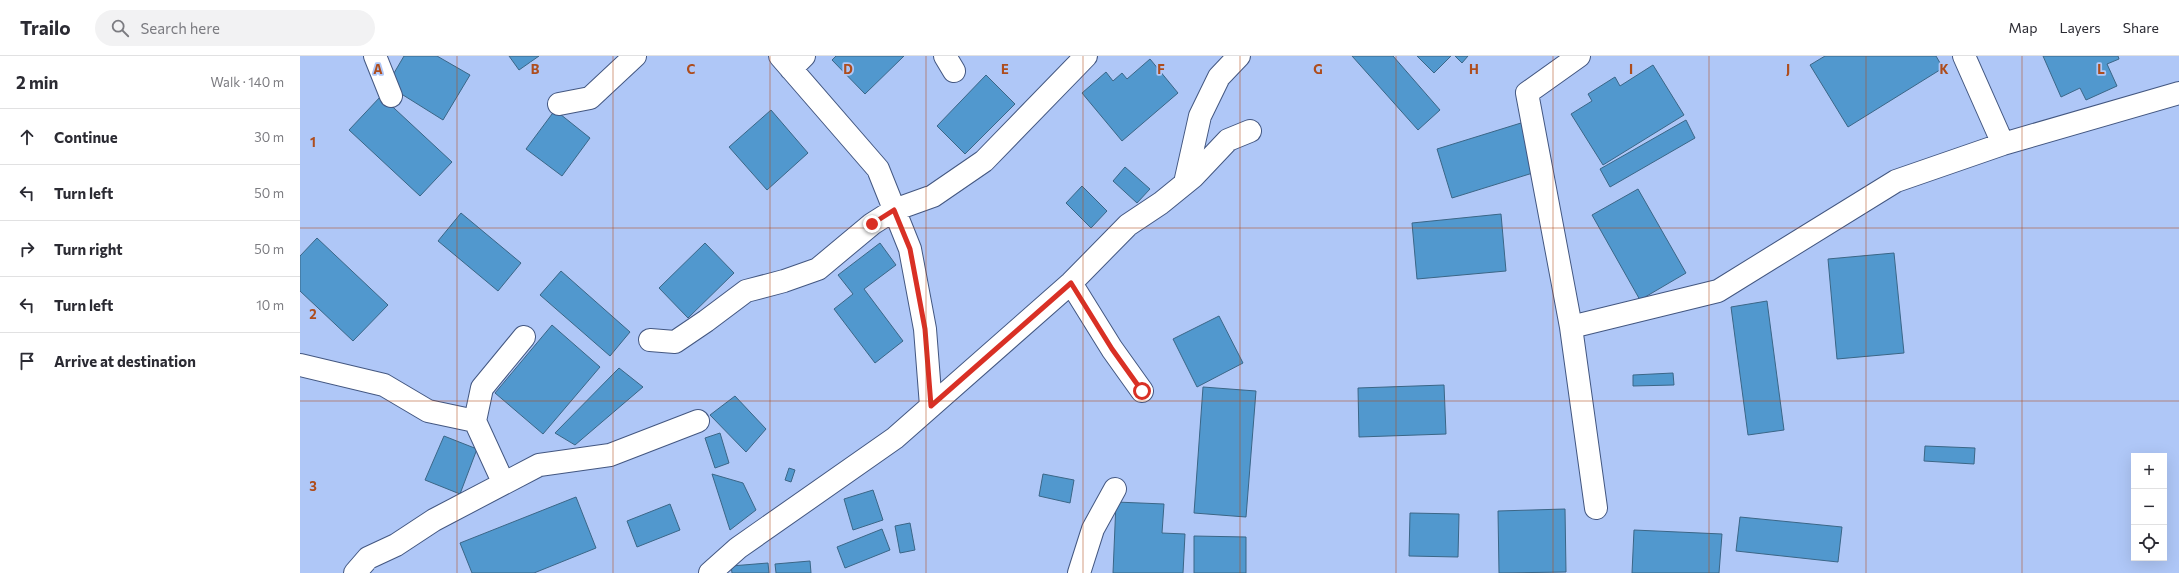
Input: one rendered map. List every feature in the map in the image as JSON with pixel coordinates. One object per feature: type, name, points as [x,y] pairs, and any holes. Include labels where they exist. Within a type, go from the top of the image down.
[{"type":"street","points":[[375,56],[391,96]]},
{"type":"street","points":[[559,104],[590,98],[635,56]]},
{"type":"street","points":[[650,340],[675,342],[746,291],[784,281],[818,269],[872,224],[894,210],[933,196],[984,161],[1086,56]]},
{"type":"street","points":[[1185,183],[1200,116],[1219,77],[1239,56]]},
{"type":"street","points":[[1579,56],[1527,93],[1571,327],[1596,508]]},
{"type":"street","points":[[1964,56],[2004,144]]},
{"type":"street","points":[[791,60],[878,169],[910,249],[925,329],[931,406]]},
{"type":"street","points":[[1571,327],[1718,291],[1896,181],[2004,144],[2179,93]]},
{"type":"street","points":[[710,573],[738,548],[895,438],[1071,283],[1128,225],[1185,183],[1228,140],[1250,130]]},
{"type":"street","points":[[1071,283],[1112,349],[1142,391]]},
{"type":"street","points":[[503,482],[475,421],[482,388],[524,337]]},
{"type":"street","points":[[300,365],[384,385],[428,411],[475,421]]},
{"type":"street","points":[[355,573],[368,558],[396,545],[434,520],[503,482],[539,465],[610,455],[698,422]]},
{"type":"street","points":[[1079,573],[1093,529],[1115,489]]},
{"type":"building","points":[[404,56],[437,56],[470,75],[443,120],[387,85]]},
{"type":"building","points":[[509,56],[539,56],[519,70]]},
{"type":"building","points":[[836,56],[904,56],[865,94],[832,60]]},
{"type":"building","points":[[1352,56],[1393,56],[1440,110],[1418,130]]},
{"type":"building","points":[[1417,56],[1451,56],[1434,73]]},
{"type":"building","points":[[1455,56],[1468,56],[1462,63]]},
{"type":"building","points":[[1825,56],[1936,56],[1943,68],[1848,127],[1810,65]]},
{"type":"building","points":[[2043,56],[2118,56],[2119,59],[2107,64],[2117,86],[2086,100],[2080,88],[2061,97]]},
{"type":"building","points":[[1150,59],[1178,93],[1122,141],[1082,93],[1106,72],[1113,81],[1122,73],[1127,79]]},
{"type":"building","points":[[1653,65],[1684,115],[1603,165],[1571,114],[1592,101],[1588,94],[1615,77],[1620,86]]},
{"type":"building","points":[[986,75],[1015,104],[965,154],[937,126]]},
{"type":"building","points":[[381,96],[452,162],[420,196],[349,130]]},
{"type":"building","points":[[555,110],[590,138],[562,176],[526,149]]},
{"type":"building","points":[[771,110],[808,153],[767,190],[729,147]]},
{"type":"building","points":[[1686,120],[1695,138],[1610,187],[1600,169]]},
{"type":"building","points":[[1521,123],[1536,172],[1452,198],[1437,149]]},
{"type":"building","points":[[1125,167],[1150,189],[1137,203],[1113,181]]},
{"type":"building","points":[[1082,186],[1107,211],[1091,228],[1066,203]]},
{"type":"building","points":[[1638,189],[1686,273],[1640,300],[1592,215]]},
{"type":"building","points":[[461,213],[521,263],[498,291],[438,241]]},
{"type":"building","points":[[1501,214],[1506,271],[1417,279],[1412,223]]},
{"type":"building","points":[[317,238],[388,305],[353,341],[300,291],[300,256]]},
{"type":"building","points":[[705,243],[734,273],[688,318],[659,288]]},
{"type":"building","points":[[880,243],[896,265],[864,289],[903,341],[875,363],[834,309],[853,294],[838,275]]},
{"type":"building","points":[[1894,253],[1904,353],[1837,359],[1828,259]]},
{"type":"building","points":[[561,271],[630,332],[610,356],[540,295]]},
{"type":"building","points":[[1767,301],[1784,430],[1748,435],[1731,307]]},
{"type":"building","points":[[1219,316],[1243,363],[1197,387],[1173,339]]},
{"type":"building","points":[[552,325],[600,367],[543,434],[495,393]]},
{"type":"building","points":[[619,368],[643,387],[575,445],[555,433]]},
{"type":"building","points":[[1673,373],[1674,385],[1633,386],[1633,375]]},
{"type":"building","points":[[1444,385],[1446,434],[1359,437],[1358,388]]},
{"type":"building","points":[[1203,387],[1256,391],[1246,517],[1194,513]]},
{"type":"building","points":[[735,396],[766,429],[746,452],[710,415]]},
{"type":"building","points":[[720,433],[729,463],[715,468],[705,438]]},
{"type":"building","points":[[444,436],[477,449],[460,494],[425,480]]},
{"type":"building","points":[[1925,446],[1975,448],[1974,464],[1924,461]]},
{"type":"building","points":[[789,468],[795,470],[791,482],[785,480]]},
{"type":"building","points":[[712,474],[743,483],[756,510],[730,530]]},
{"type":"building","points":[[1043,474],[1074,480],[1070,503],[1039,496]]},
{"type":"building","points":[[873,490],[883,520],[853,530],[844,499]]},
{"type":"building","points":[[576,497],[596,548],[534,573],[472,573],[460,543]]},
{"type":"building","points":[[1116,502],[1164,504],[1162,533],[1185,534],[1183,573],[1113,573]]},
{"type":"building","points":[[670,504],[680,530],[637,547],[627,521]]},
{"type":"building","points":[[1565,509],[1566,572],[1499,573],[1498,511]]},
{"type":"building","points":[[1410,513],[1459,514],[1458,557],[1409,556]]},
{"type":"building","points":[[1740,517],[1842,527],[1838,562],[1736,551]]},
{"type":"building","points":[[910,523],[915,550],[900,553],[895,526]]},
{"type":"building","points":[[882,529],[890,550],[845,568],[837,547]]},
{"type":"building","points":[[1634,530],[1722,534],[1719,573],[1632,573]]},
{"type":"building","points":[[1194,536],[1246,537],[1246,573],[1194,573]]},
{"type":"building","points":[[810,561],[811,573],[776,573],[775,564]]},
{"type":"building","points":[[768,563],[769,573],[732,573],[731,566]]},
{"type":"route","points":[[872,224],[894,210],[910,249],[925,329],[931,406],[1071,283],[1091,318],[1142,391]]}]
